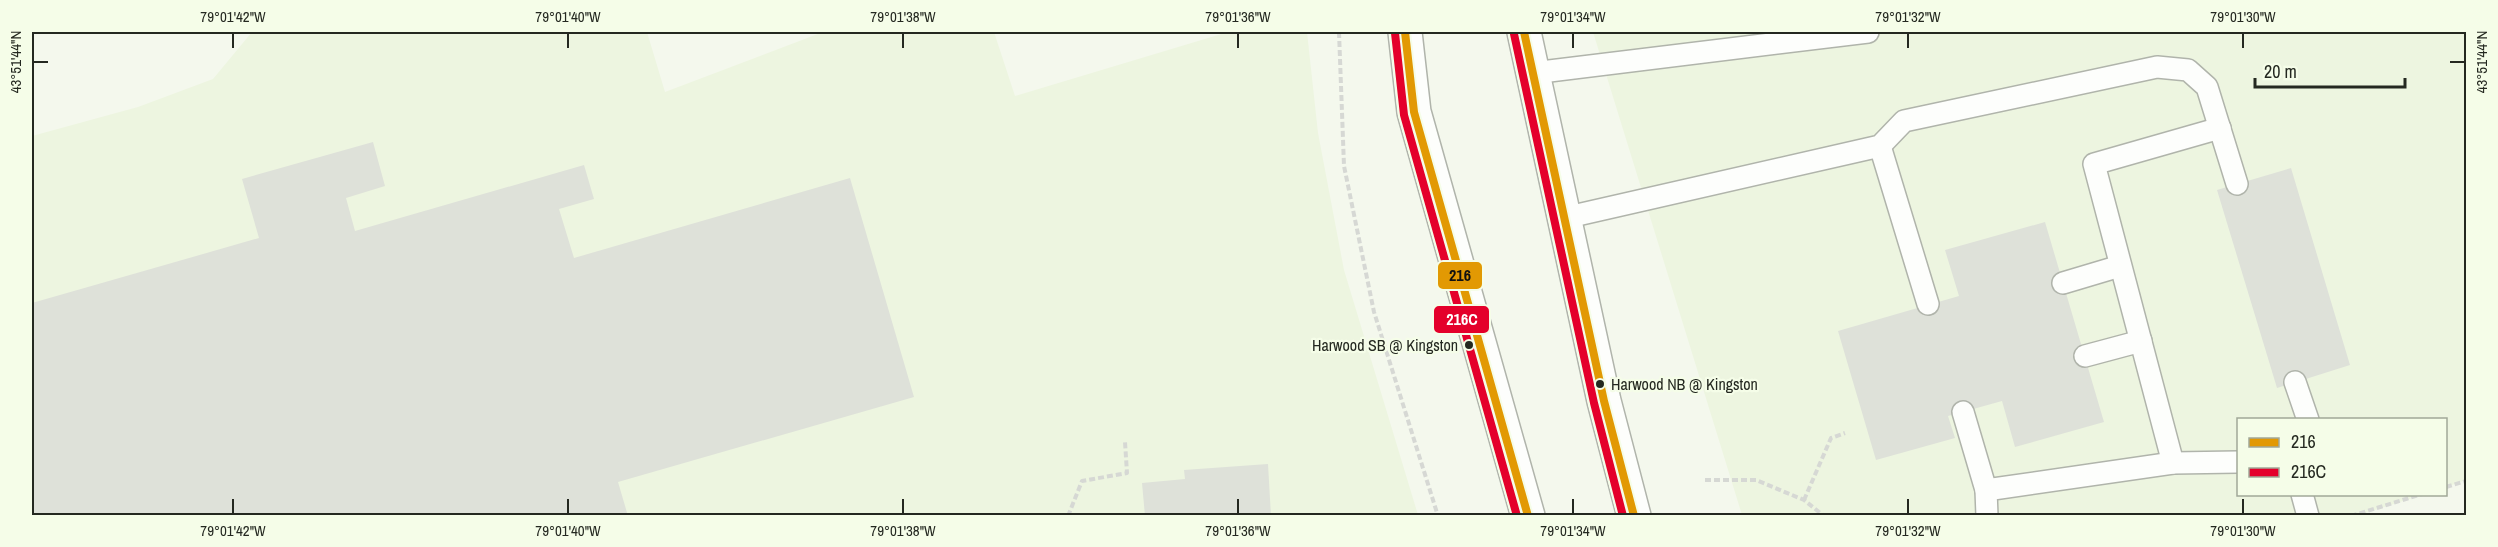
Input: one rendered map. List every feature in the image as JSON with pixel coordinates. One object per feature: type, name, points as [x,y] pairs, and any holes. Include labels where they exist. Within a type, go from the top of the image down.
[{"type":"main road","points":[[1405,32],[1413,112],[1528,516]]},
{"type":"main road","points":[[1524,32],[1604,401],[1634,516]]},
{"type":"lane","points":[[1533,73],[1867,32]]},
{"type":"lane","points":[[1564,218],[1880,146],[1904,121],[2157,67],[2188,70],[2207,87],[2236,184]]},
{"type":"lane","points":[[2173,463],[2094,164],[2220,128]]},
{"type":"lane","points":[[1880,146],[1928,304]]},
{"type":"lane","points":[[2063,283],[2120,266]]},
{"type":"lane","points":[[2085,356],[2141,341]]},
{"type":"lane","points":[[2295,382],[2307,418]]},
{"type":"lane","points":[[1963,412],[1986,490],[1987,516]]},
{"type":"lane","points":[[1986,490],[2173,463],[2237,462]]},
{"type":"lane","points":[[2302,496],[2308,516]]},
{"type":"path","points":[[1339,32],[1344,166],[1374,312],[1438,516]]},
{"type":"path","points":[[1804,500],[1831,438],[1845,433]]},
{"type":"path","points":[[1068,516],[1082,481],[1126,472],[1125,442]]},
{"type":"path","points":[[1705,480],[1756,480],[1804,500],[1824,516]]},
{"type":"path","points":[[2447,486],[2466,481]]},
{"type":"path","points":[[2352,516],[2419,496]]},
{"type":"shaded area","points":[[252,32],[647,32],[665,92],[823,32],[994,32],[1015,96],[1228,32],[1307,32],[1318,133],[1344,270],[1418,515],[32,516],[32,136],[138,107],[213,79]]},
{"type":"shaded area","points":[[1593,32],[2466,32],[2466,480],[2447,487],[2447,418],[2237,418],[2237,496],[2419,496],[2356,516],[1742,515]]},
{"type":"building","points":[[373,142],[385,186],[346,198],[355,231],[584,165],[594,199],[559,209],[574,258],[850,178],[914,397],[618,482],[628,516],[32,516],[32,303],[259,238],[242,179]]},
{"type":"building","points":[[2291,168],[2350,365],[2277,388],[2217,190]]},
{"type":"building","points":[[2045,222],[2104,422],[2015,447],[2002,401],[1948,416],[1955,438],[1876,460],[1838,331],[1959,296],[1945,250]]},
{"type":"building","points":[[1268,464],[1271,516],[1145,516],[1142,483],[1185,479],[1184,470]]},
{"type":"transit line","name":"216","points":[[1405,32],[1414,112],[1528,516]]},
{"type":"transit line","name":"216","points":[[1524,32],[1604,401],[1634,516]]},
{"type":"transit line","name":"216C","points":[[1395,33],[1404,115],[1517,516]]},
{"type":"transit line","name":"216C","points":[[1514,34],[1594,403],[1623,516]]},
{"type":"place","name":"Harwood SB @ Kingston","points":[[1469,345]]},
{"type":"place","name":"Harwood NB @ Kingston","points":[[1600,384]]}]
